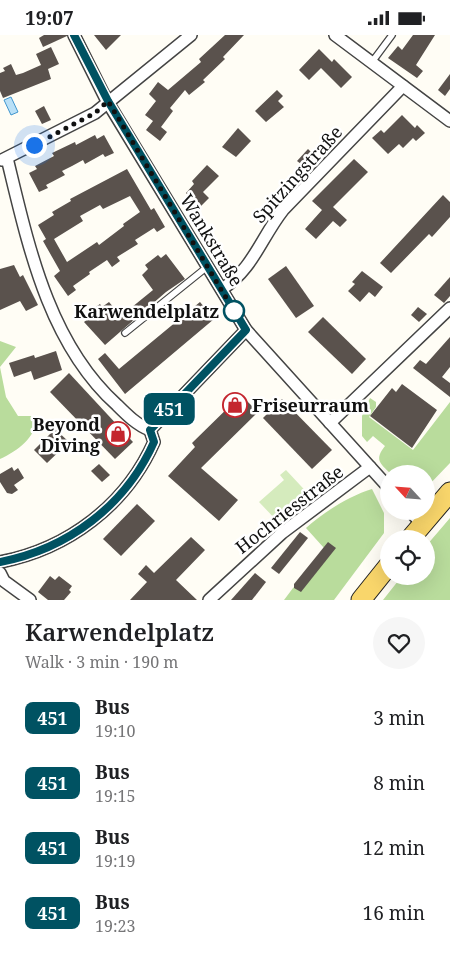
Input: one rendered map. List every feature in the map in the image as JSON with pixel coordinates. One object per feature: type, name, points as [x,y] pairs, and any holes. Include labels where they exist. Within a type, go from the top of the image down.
[{"type":"main road","points":[[414,525],[450,491]]},
{"type":"main road","points":[[361,600],[380,576]]},
{"type":"street","name":"Wankstraße","points":[[74,35],[108,101],[246,330],[380,478]]},
{"type":"street","points":[[0,562],[20,558],[76,533],[105,512],[147,457],[154,442],[150,430],[131,418],[102,391],[80,365],[63,335],[39,274],[3,159],[95,113],[108,101],[142,77],[191,35]]},
{"type":"street","points":[[335,35],[450,121]]},
{"type":"street","name":"Spitzingstraße","points":[[222,289],[237,279],[249,265],[269,228],[284,210],[403,86]]},
{"type":"street","points":[[330,423],[450,308]]},
{"type":"street","points":[[150,430],[246,330]]},
{"type":"street","name":"Hochriesstraße","points":[[209,600],[282,533],[370,467]]},
{"type":"street","points":[[0,573],[4,581],[30,600]]},
{"type":"lane","points":[[372,62],[392,35]]},
{"type":"lane","points":[[125,333],[208,266]]},
{"type":"green space","points":[[0,341],[16,347],[0,367]]},
{"type":"green space","points":[[0,367],[6,397],[18,416],[38,416],[37,424],[30,437],[13,452],[0,459]]},
{"type":"green space","points":[[370,398],[376,402],[376,407],[369,417],[413,450],[450,402],[450,463],[435,479],[435,465],[383,465],[379,458],[385,446],[373,436],[367,442],[362,436],[362,416]]},
{"type":"green space","points":[[286,470],[314,500],[280,524],[259,502],[284,480],[280,475]]},
{"type":"green space","points":[[372,489],[380,505],[380,520],[384,520],[384,530],[380,530],[380,538],[334,600],[284,600],[293,588],[324,562],[324,548],[306,528],[337,505]]},
{"type":"green space","points":[[450,518],[450,600],[383,600],[395,585],[435,585],[435,536]]},
{"type":"water","points":[[11,97],[18,112],[11,115],[4,100]]},
{"type":"building","points":[[44,35],[67,36],[43,47],[39,38]]},
{"type":"building","points":[[94,35],[121,35],[106,50]]},
{"type":"building","points":[[225,35],[244,35],[223,57],[225,59],[203,80],[205,82],[189,95],[185,90],[170,108],[173,111],[161,127],[167,132],[160,141],[146,130],[153,121],[145,115],[156,101],[149,94],[158,82],[168,90],[201,62],[199,59]]},
{"type":"building","points":[[413,35],[435,35],[416,65],[423,71],[417,78],[388,58],[398,46],[402,50]]},
{"type":"building","points":[[51,47],[59,64],[48,69],[51,79],[3,98],[0,91],[0,73],[5,71],[3,68],[11,64],[16,75],[23,73],[41,65],[36,54]]},
{"type":"building","points":[[319,49],[332,62],[334,59],[352,77],[341,88],[321,68],[309,80],[299,70]]},
{"type":"building","points":[[450,74],[450,89],[445,96],[438,90]]},
{"type":"building","points":[[277,90],[283,96],[278,101],[284,107],[266,122],[255,111]]},
{"type":"building","points":[[44,106],[51,120],[42,124],[35,111]]},
{"type":"building","points":[[402,115],[415,128],[417,125],[425,133],[416,141],[413,138],[403,148],[399,144],[388,154],[372,138],[381,130],[384,133]]},
{"type":"building","points":[[238,128],[251,141],[236,157],[222,147]]},
{"type":"building","points":[[95,135],[97,139],[104,135],[114,153],[105,157],[103,154],[85,164],[83,160],[62,171],[65,175],[46,185],[48,188],[39,192],[29,173],[37,169],[35,166],[54,156],[52,153],[75,142],[76,145]]},
{"type":"building","points":[[308,149],[315,156],[305,167],[297,161]]},
{"type":"building","points":[[354,159],[368,172],[333,207],[347,220],[340,227],[333,221],[316,239],[305,229],[322,210],[312,201]]},
{"type":"building","points":[[207,165],[219,176],[203,192],[209,198],[200,207],[186,193],[194,184],[192,181]]},
{"type":"building","points":[[127,169],[151,210],[154,208],[165,227],[157,232],[154,228],[135,240],[138,244],[117,257],[120,261],[112,267],[107,260],[89,272],[90,274],[73,286],[76,290],[68,296],[54,276],[60,271],[43,241],[46,239],[38,225],[54,215],[52,212],[71,201],[70,199]],"holes":[[[130,196],[140,212],[99,245],[97,242],[67,262],[54,239],[83,221],[80,216],[100,205],[103,209]]]},
{"type":"building","points":[[443,195],[450,202],[450,217],[432,237],[429,234],[391,273],[380,263]]},
{"type":"building","points":[[166,254],[185,279],[166,292],[105,345],[84,322],[89,318],[86,314],[100,304],[102,307],[109,302],[121,316],[153,290],[142,275],[148,269],[145,265],[158,255],[161,258]]},
{"type":"building","points":[[14,265],[20,277],[23,275],[38,305],[26,311],[20,301],[0,310],[0,269]]},
{"type":"building","points":[[286,266],[314,306],[296,318],[268,279]]},
{"type":"building","points":[[362,271],[383,287],[375,297],[369,292],[360,302],[348,291],[355,284],[352,282]]},
{"type":"building","points":[[450,277],[450,296],[444,303],[434,295]]},
{"type":"building","points":[[200,302],[214,319],[125,394],[98,359],[105,353],[119,369]]},
{"type":"building","points":[[418,307],[427,314],[419,322],[411,315]]},
{"type":"building","points":[[323,317],[366,359],[352,374],[308,332]]},
{"type":"building","points":[[450,337],[450,367],[442,377],[450,383],[450,397],[413,368],[420,360],[426,364]]},
{"type":"building","points":[[56,351],[62,370],[34,380],[31,371],[14,377],[9,363],[34,355],[35,358]]},
{"type":"building","points":[[69,373],[133,442],[115,459],[50,392]]},
{"type":"building","points":[[402,384],[437,410],[412,448],[370,416],[392,388],[396,392]]},
{"type":"building","points":[[241,395],[258,412],[201,468],[238,500],[219,521],[168,476],[195,447],[192,443]]},
{"type":"building","points":[[282,399],[332,450],[312,469],[263,418]]},
{"type":"building","points":[[55,429],[69,442],[47,463],[34,450]]},
{"type":"building","points":[[99,464],[110,475],[102,482],[91,471]]},
{"type":"building","points":[[12,467],[14,471],[18,468],[24,478],[14,485],[18,490],[12,494],[7,493],[0,482],[0,474]]},
{"type":"building","points":[[137,504],[155,521],[121,556],[103,539]]},
{"type":"building","points":[[300,532],[308,538],[279,574],[271,568]]},
{"type":"building","points":[[191,537],[205,550],[176,580],[197,600],[130,600],[147,582],[138,574],[146,565],[154,573]]},
{"type":"building","points":[[328,542],[336,548],[301,592],[294,588],[294,584]]},
{"type":"building","points":[[255,573],[266,582],[252,600],[231,600]]},
{"type":"building","points":[[50,576],[55,580],[59,576],[72,586],[69,590],[71,592],[64,600],[48,600],[38,592]]},
{"type":"bus line","name":"451","points":[[0,562],[20,558],[76,533],[105,512],[147,457],[154,442],[150,430],[246,330],[108,101],[74,35]]},
{"type":"place","name":"Karwendelplatz","points":[[234,311]]},
{"type":"place","name":"Friseurraum","points":[[235,405]]},
{"type":"place","name":"Beyond Diving","points":[[118,434]]},
{"type":"route","points":[[34,145],[95,113],[108,101],[234,311]]}]
